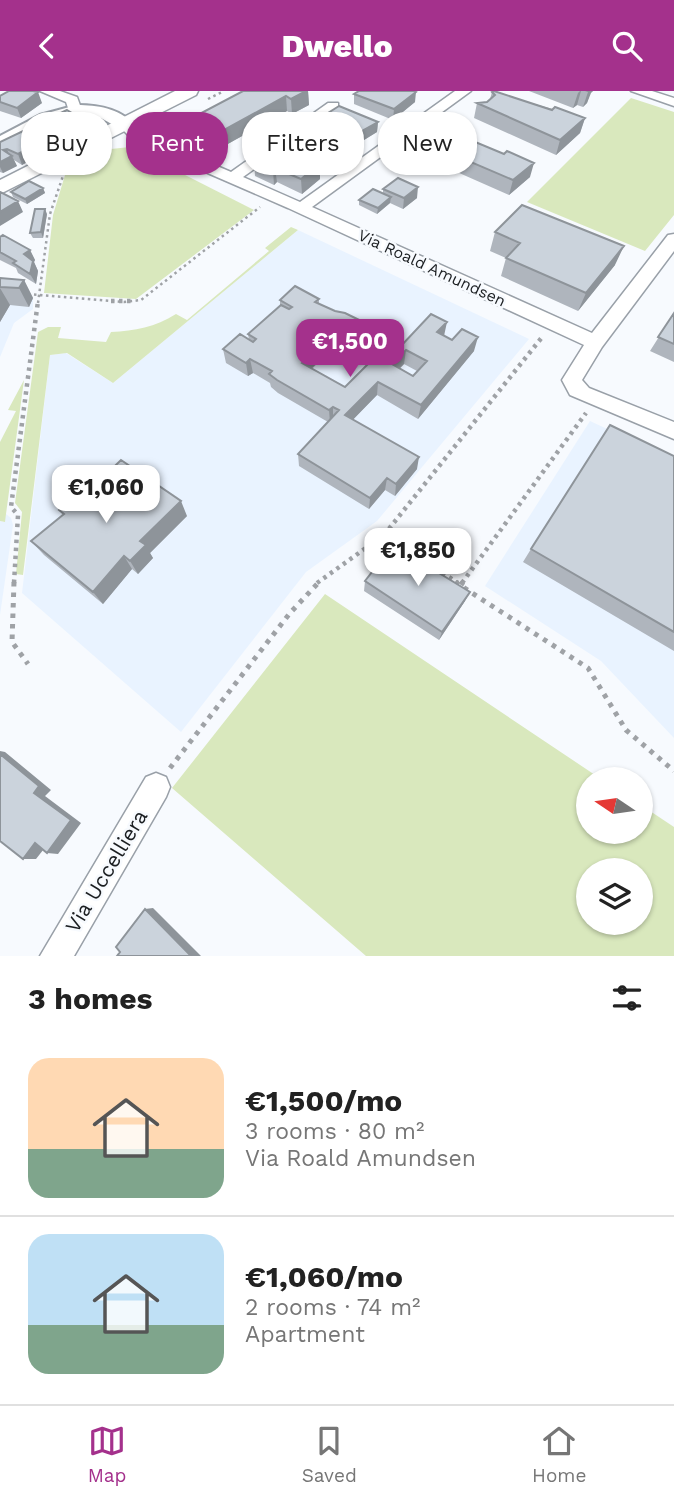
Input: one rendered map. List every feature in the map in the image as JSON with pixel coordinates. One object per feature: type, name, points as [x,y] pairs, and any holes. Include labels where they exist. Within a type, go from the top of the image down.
[{"type":"main road","points":[[0,188],[124,124],[196,96]]},
{"type":"street","points":[[47,91],[72,100],[74,108]]},
{"type":"street","points":[[301,208],[464,91]]},
{"type":"street","points":[[638,91],[674,102]]},
{"type":"street","points":[[231,179],[332,106]]},
{"type":"street","points":[[0,143],[74,108],[103,111],[124,124]]},
{"type":"street","name":"Via Roald Amundsen","points":[[124,124],[139,138],[301,208],[595,342]]},
{"type":"street","points":[[674,239],[595,342],[572,380],[577,390],[596,400],[628,410],[674,431]]},
{"type":"street","name":"Via Uccelliera","points":[[56,956],[156,787]]},
{"type":"path","points":[[196,96],[224,91]]},
{"type":"path","points":[[28,664],[12,642],[18,515],[11,507],[50,214],[63,175]]},
{"type":"path","points":[[23,293],[124,302],[141,300],[260,207]]},
{"type":"path","points":[[156,787],[290,613],[321,579],[384,535],[554,324]]},
{"type":"path","points":[[461,585],[596,400]]},
{"type":"path","points":[[384,535],[589,668],[626,730],[674,771]]},
{"type":"shaded area","points":[[298,230],[529,339],[377,521],[306,572],[181,732],[22,593],[50,355],[66,353],[113,383]]},
{"type":"shaded area","points":[[0,295],[33,298],[33,309],[14,323],[0,357]]},
{"type":"shaded area","points":[[590,421],[674,460],[674,738],[601,661],[485,586]]},
{"type":"shaded area","points":[[6,514],[13,525],[0,615],[0,521],[4,522]]},
{"type":"green space","points":[[631,98],[674,112],[674,215],[645,251],[527,202]]},
{"type":"green space","points":[[126,147],[126,175],[185,175],[254,210],[136,299],[44,293],[53,215],[65,175],[112,175],[112,149]]},
{"type":"green space","points":[[291,227],[298,230],[113,383],[67,353],[50,355],[23,575],[16,574],[22,512],[15,503],[38,332],[48,327],[61,327],[58,338],[106,342],[111,332],[145,327],[176,314],[187,320],[269,251],[265,248]]},
{"type":"green space","points":[[24,380],[5,522],[0,521],[0,442],[16,411],[8,410]]},
{"type":"green space","points":[[325,594],[583,767],[576,767],[576,844],[653,844],[653,813],[674,827],[674,956],[366,956],[172,788]]},
{"type":"building","points":[[9,91],[38,92],[17,108],[0,102],[0,96]]},
{"type":"building","points":[[243,91],[306,91],[291,99],[286,96],[257,112],[242,112],[242,120],[228,128],[228,112],[203,112]]},
{"type":"building","points":[[359,91],[416,92],[394,109],[354,94]]},
{"type":"building","points":[[492,92],[585,118],[560,140],[477,103],[487,102],[495,95]]},
{"type":"building","points":[[339,106],[354,112],[330,112]]},
{"type":"building","points":[[364,116],[378,122],[364,130]]},
{"type":"building","points":[[21,132],[21,152],[3,150],[12,156],[0,162],[0,142]]},
{"type":"building","points":[[477,143],[504,154],[507,151],[534,163],[513,180],[477,165]]},
{"type":"building","points":[[398,178],[418,187],[404,198],[383,189]]},
{"type":"building","points":[[29,181],[43,188],[25,199],[11,192]]},
{"type":"building","points":[[373,189],[391,197],[378,208],[359,200]]},
{"type":"building","points":[[0,192],[18,201],[0,212]]},
{"type":"building","points":[[522,205],[624,246],[586,293],[506,258],[520,243],[495,232]]},
{"type":"building","points":[[35,209],[45,209],[41,232],[30,233]]},
{"type":"building","points":[[3,235],[30,250],[24,254],[33,261],[30,274],[13,263],[16,261],[0,252],[0,237]]},
{"type":"building","points":[[0,278],[24,280],[19,288],[0,287]]},
{"type":"building","points":[[295,286],[319,299],[315,302],[345,313],[398,339],[394,342],[401,346],[431,314],[447,322],[437,332],[452,340],[462,329],[478,337],[421,405],[378,382],[345,415],[419,457],[396,484],[387,478],[370,498],[298,454],[339,410],[333,407],[329,410],[277,380],[269,374],[272,371],[250,359],[246,363],[223,349],[240,334],[253,342],[256,339],[248,334],[281,305],[289,309],[292,307],[280,300]],"holes":[[[333,333],[376,356],[345,387],[302,363]],[[406,350],[427,361],[413,376],[392,364]]]},
{"type":"building","points":[[674,313],[674,344],[658,337]]},
{"type":"building","points":[[610,425],[674,456],[674,632],[531,549]]},
{"type":"building","points":[[121,460],[181,501],[140,541],[146,545],[130,561],[124,556],[93,592],[31,541],[64,514],[59,510],[75,495],[84,496]]},
{"type":"building","points":[[393,545],[470,592],[442,632],[365,581]]},
{"type":"building","points":[[0,754],[39,786],[34,793],[71,820],[47,853],[35,843],[23,859],[0,841]]},
{"type":"building","points":[[145,909],[191,956],[117,956],[120,952],[116,947]]}]
